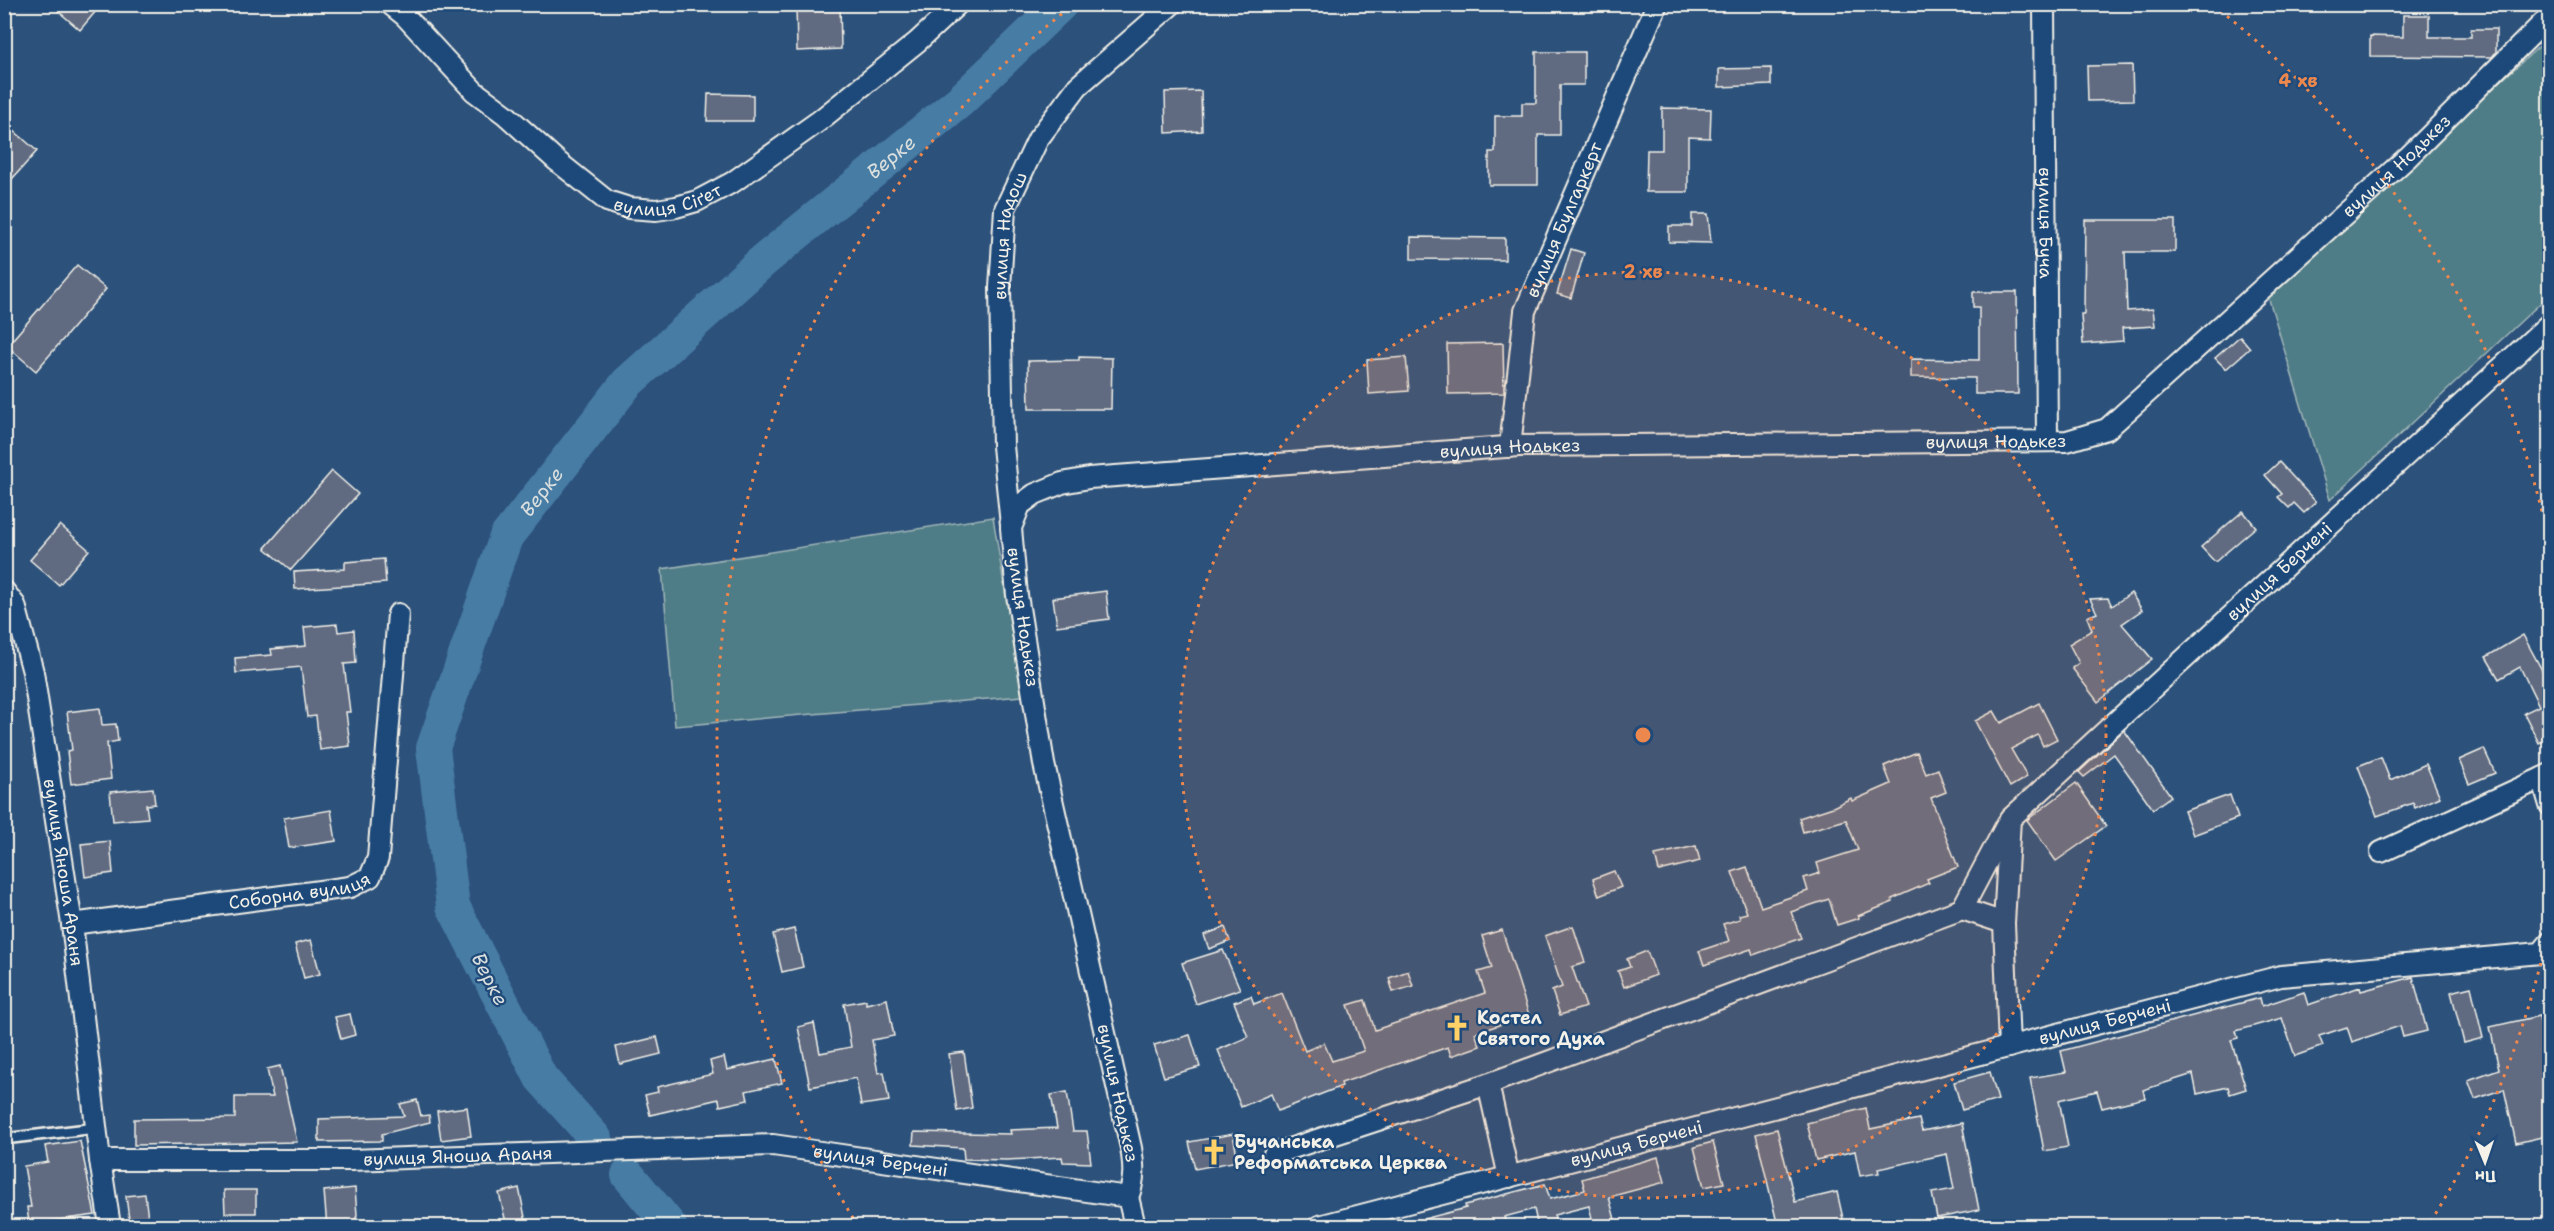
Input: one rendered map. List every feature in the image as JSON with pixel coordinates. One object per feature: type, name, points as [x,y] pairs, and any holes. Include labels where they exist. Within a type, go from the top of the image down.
[{"type":"street","name":"вулиця Сіґет","points":[[390,4],[405,16],[474,91],[506,115],[556,161],[607,201],[629,208],[656,210],[696,201],[733,182],[819,121],[917,42],[958,4]]},
{"type":"street","name":"вулиця Надош","points":[[1011,528],[1003,446],[1000,299],[1005,209],[1038,139],[1078,86],[1172,4]]},
{"type":"street","name":"вулиця Булгаркерт","points":[[1510,447],[1525,311],[1657,4]]},
{"type":"street","name":"вулиця Буча","points":[[2044,4],[2047,441]]},
{"type":"street","name":"вулиця Нодькез","points":[[1128,1197],[1133,1186],[1132,1159],[1044,764],[1017,595],[1011,528],[1020,505],[1035,494],[1062,483],[1089,478],[1510,447],[2067,441],[2107,429],[2408,157],[2550,16]]},
{"type":"street","name":"вулиця Берчені","points":[[1962,909],[2010,819],[2550,323]]},
{"type":"street","name":"вулиця Яноша Араня","points":[[4,591],[15,605],[33,672],[72,924],[110,1227]]},
{"type":"street","name":"Соборна вулиця","points":[[72,924],[350,887],[370,877],[378,858],[398,614]]},
{"type":"street","points":[[2381,852],[2546,776],[2550,804]]},
{"type":"street","points":[[2009,1047],[2004,923],[2010,819]]},
{"type":"street","points":[[1274,1154],[1488,1084],[1962,909],[2004,923]]},
{"type":"street","name":"вулиця Берчені","points":[[1319,1227],[2282,976],[2547,951]]},
{"type":"street","points":[[1488,1084],[1509,1177]]},
{"type":"street","name":"вулиця Берчені","points":[[601,1151],[772,1145],[1128,1197]]},
{"type":"street","name":"вулиця Яноша Араня","points":[[100,1160],[351,1160],[601,1151]]},
{"type":"street","points":[[1128,1197],[1135,1227]]},
{"type":"lane","points":[[4,1139],[96,1128]]},
{"type":"green space","points":[[2544,42],[2550,59],[2549,295],[2330,500],[2267,293]]},
{"type":"green space","points":[[993,517],[1022,696],[675,726],[662,569]]},
{"type":"building","points":[[50,4],[102,4],[80,30]]},
{"type":"building","points":[[796,4],[840,4],[841,49],[797,51]]},
{"type":"building","points":[[2403,15],[2429,15],[2429,37],[2471,37],[2471,29],[2496,29],[2496,52],[2492,57],[2370,56],[2370,36],[2403,37]]},
{"type":"building","points":[[1536,52],[1584,52],[1584,85],[1560,85],[1560,135],[1538,135],[1538,185],[1489,185],[1489,152],[1495,152],[1495,116],[1522,116],[1522,103],[1536,103]]},
{"type":"building","points":[[2132,65],[2133,100],[2088,101],[2087,66]]},
{"type":"building","points":[[1771,68],[1771,85],[1719,87],[1719,69]]},
{"type":"building","points":[[1201,91],[1202,131],[1166,133],[1165,92]]},
{"type":"building","points":[[708,94],[753,95],[753,121],[707,121]]},
{"type":"building","points":[[1662,108],[1711,109],[1710,138],[1688,137],[1688,192],[1646,192],[1647,150],[1662,150]]},
{"type":"building","points":[[4,122],[37,151],[4,188]]},
{"type":"building","points":[[1692,214],[1708,214],[1711,243],[1669,242],[1669,226],[1692,226]]},
{"type":"building","points":[[2085,220],[2175,220],[2175,252],[2125,252],[2127,311],[2153,309],[2155,326],[2122,328],[2123,341],[2083,344],[2081,314],[2084,314]]},
{"type":"building","points":[[1411,237],[1505,238],[1505,260],[1411,259]]},
{"type":"building","points":[[1571,249],[1584,253],[1571,298],[1557,294]]},
{"type":"building","points":[[77,265],[106,289],[36,371],[7,346]]},
{"type":"building","points":[[1973,292],[2017,292],[2018,394],[1975,394],[1975,378],[1911,377],[1911,359],[1979,360],[1979,307],[1973,307]]},
{"type":"building","points":[[2240,336],[2250,348],[2226,369],[2215,358]]},
{"type":"building","points":[[1503,343],[1504,393],[1448,394],[1447,344]]},
{"type":"building","points":[[1079,357],[1112,358],[1111,409],[1029,409],[1028,361],[1079,360]]},
{"type":"building","points":[[1406,357],[1409,391],[1369,394],[1367,360]]},
{"type":"building","points":[[2279,462],[2316,502],[2304,513],[2294,503],[2289,508],[2278,497],[2282,494],[2265,475]]},
{"type":"building","points":[[332,471],[358,494],[291,570],[265,548]]},
{"type":"building","points":[[2243,511],[2256,527],[2215,562],[2201,547]]},
{"type":"building","points":[[60,525],[89,550],[59,585],[30,560]]},
{"type":"building","points":[[384,559],[386,583],[295,589],[294,572],[345,569],[345,562]]},
{"type":"building","points":[[1106,591],[1109,619],[1057,626],[1053,598]]},
{"type":"building","points":[[2131,593],[2142,610],[2122,624],[2152,659],[2098,702],[2072,668],[2079,663],[2069,644],[2092,630],[2087,617],[2097,613],[2090,599],[2108,598],[2112,606]]},
{"type":"building","points":[[337,624],[338,632],[354,630],[356,663],[344,664],[350,712],[346,712],[350,746],[320,750],[316,716],[307,717],[301,667],[236,673],[235,658],[272,655],[271,649],[306,646],[304,627]]},
{"type":"building","points":[[2523,635],[2550,685],[2550,737],[2539,743],[2524,713],[2539,706],[2520,667],[2499,679],[2486,657]]},
{"type":"building","points":[[2039,703],[2057,739],[2043,746],[2038,735],[2011,749],[2027,777],[2010,787],[1975,721],[1994,711],[2001,723]]},
{"type":"building","points":[[100,708],[102,725],[116,724],[118,741],[107,743],[111,779],[71,784],[67,751],[72,750],[67,712]]},
{"type":"building","points":[[2124,730],[2171,796],[2153,809],[2114,754],[2084,777],[2079,772]]},
{"type":"building","points":[[2484,749],[2495,773],[2469,784],[2459,760]]},
{"type":"building","points":[[1917,752],[1926,774],[1938,769],[1946,792],[1931,798],[1958,867],[1927,879],[1929,883],[1892,899],[1893,902],[1858,916],[1859,918],[1837,925],[1829,899],[1791,912],[1801,938],[1753,955],[1751,949],[1704,965],[1699,951],[1729,941],[1723,924],[1740,919],[1739,915],[1747,913],[1732,872],[1747,867],[1761,907],[1808,891],[1804,878],[1820,873],[1817,863],[1858,850],[1846,820],[1803,832],[1799,818],[1833,807],[1851,798],[1852,801],[1891,784],[1884,766]]},
{"type":"building","points":[[2381,757],[2390,780],[2426,764],[2440,797],[2415,808],[2413,803],[2377,816],[2358,766]]},
{"type":"building","points":[[2076,783],[2106,826],[2056,861],[2027,820]]},
{"type":"building","points":[[153,788],[155,804],[146,805],[148,818],[113,821],[110,792]]},
{"type":"building","points":[[2230,795],[2238,818],[2193,835],[2184,811]]},
{"type":"building","points":[[331,810],[336,841],[289,848],[284,818]]},
{"type":"building","points":[[110,841],[113,873],[85,877],[81,844]]},
{"type":"building","points":[[1696,846],[1700,861],[1659,871],[1655,855]]},
{"type":"building","points":[[1614,871],[1621,887],[1599,896],[1593,879]]},
{"type":"building","points":[[1573,926],[1585,963],[1572,967],[1586,1007],[1560,1015],[1552,991],[1562,987],[1545,936]]},
{"type":"building","points":[[1225,927],[1230,941],[1209,949],[1204,935]]},
{"type":"building","points":[[794,929],[803,967],[782,972],[773,934]]},
{"type":"building","points":[[1502,930],[1529,1015],[1475,1033],[1480,1046],[1451,1056],[1448,1047],[1341,1083],[1342,1086],[1278,1111],[1271,1094],[1241,1107],[1218,1050],[1248,1037],[1234,1002],[1251,996],[1254,1004],[1282,993],[1305,1051],[1324,1043],[1332,1061],[1364,1051],[1348,1005],[1365,1000],[1375,1030],[1485,993],[1478,972],[1492,968],[1482,936]]},
{"type":"building","points":[[311,940],[320,974],[304,978],[295,944]]},
{"type":"building","points":[[1223,950],[1240,989],[1196,1004],[1182,963]]},
{"type":"building","points":[[1647,951],[1656,975],[1624,987],[1618,971],[1630,967],[1627,959]]},
{"type":"building","points":[[1408,971],[1413,986],[1393,992],[1389,978]]},
{"type":"building","points":[[2413,977],[2427,1031],[2403,1037],[2400,1026],[2352,1042],[2347,1027],[2319,1036],[2323,1046],[2295,1056],[2282,1018],[2236,1031],[2238,1038],[2231,1040],[2246,1089],[2230,1094],[2228,1087],[2197,1094],[2193,1074],[2143,1090],[2145,1098],[2102,1108],[2097,1091],[2059,1100],[2068,1147],[2044,1151],[2030,1078],[2066,1072],[2061,1051],[2260,998],[2262,1006],[2304,992],[2308,1005],[2360,987],[2361,991]]},
{"type":"building","points":[[2471,987],[2483,1038],[2464,1043],[2451,992]]},
{"type":"building","points":[[887,999],[894,1036],[872,1040],[878,1073],[884,1072],[889,1101],[861,1105],[856,1078],[810,1087],[798,1027],[814,1023],[820,1053],[851,1047],[844,1004],[866,1000],[866,1004]]},
{"type":"building","points":[[350,1014],[355,1035],[341,1039],[335,1017]]},
{"type":"building","points":[[2539,1016],[2546,1046],[2550,1045],[2550,1135],[2516,1143],[2504,1089],[2475,1099],[2468,1080],[2499,1069],[2490,1027]]},
{"type":"building","points":[[1190,1035],[1200,1067],[1164,1077],[1154,1045]]},
{"type":"building","points":[[657,1037],[661,1054],[620,1064],[616,1047]]},
{"type":"building","points":[[964,1052],[972,1108],[957,1111],[949,1054]]},
{"type":"building","points":[[724,1057],[727,1070],[776,1059],[782,1083],[746,1091],[748,1100],[720,1106],[719,1099],[650,1115],[645,1095],[658,1092],[657,1087],[713,1074],[710,1061]]},
{"type":"building","points":[[280,1066],[297,1142],[134,1145],[134,1119],[235,1118],[235,1097],[273,1097],[267,1069]]},
{"type":"building","points":[[1990,1072],[1998,1100],[1962,1110],[1954,1082]]},
{"type":"building","points":[[1067,1092],[1073,1131],[1087,1131],[1091,1163],[1063,1162],[1062,1157],[1007,1160],[964,1159],[963,1148],[913,1145],[914,1132],[1011,1134],[1010,1130],[1057,1128],[1051,1095]]},
{"type":"building","points":[[417,1100],[421,1116],[429,1115],[430,1122],[382,1134],[382,1141],[319,1142],[319,1119],[404,1116],[400,1104]]},
{"type":"building","points":[[467,1107],[471,1136],[441,1140],[437,1111]]},
{"type":"building","points":[[1866,1108],[1870,1129],[1919,1119],[1922,1131],[1962,1123],[1979,1210],[1937,1218],[1932,1193],[1954,1189],[1947,1154],[1878,1169],[1879,1173],[1860,1176],[1855,1151],[1816,1160],[1807,1123]]},
{"type":"building","points":[[1777,1129],[1795,1202],[1837,1192],[1844,1223],[1829,1227],[1778,1227],[1756,1134]]},
{"type":"building","name":"Бучанська Реформатська Церква","points":[[1233,1134],[1238,1161],[1195,1169],[1189,1142]]},
{"type":"building","points":[[80,1141],[95,1215],[29,1224],[27,1207],[31,1207],[24,1166],[48,1162],[45,1146]]},
{"type":"building","points":[[1713,1142],[1724,1183],[1704,1187],[1694,1147]]},
{"type":"building","points":[[1658,1157],[1665,1182],[1609,1197],[1617,1227],[1594,1227],[1589,1206],[1554,1215],[1557,1227],[1538,1227],[1534,1209],[1504,1217],[1506,1227],[1417,1227],[1416,1221],[1466,1208],[1465,1205],[1545,1184],[1550,1199],[1585,1190],[1582,1179]]},
{"type":"building","points":[[355,1188],[357,1215],[353,1227],[327,1227],[324,1191]]},
{"type":"building","points":[[519,1188],[527,1227],[507,1227],[499,1193]]},
{"type":"building","points":[[224,1190],[256,1190],[256,1213],[225,1213]]},
{"type":"building","points":[[145,1194],[149,1227],[130,1227],[126,1196]]},
{"type":"waterway","name":"Верке","points":[[595,1138],[541,1078],[453,906],[433,748],[506,537],[627,383],[763,261],[960,101],[1061,4]]},
{"type":"waterway","name":"Верке","points":[[628,1175],[670,1226]]},
{"type":"place","name":"Костел Святого Духа","points":[[1457,1028]]},
{"type":"place","name":"Бучанська Реформатська Церква","points":[[1214,1152]]}]
